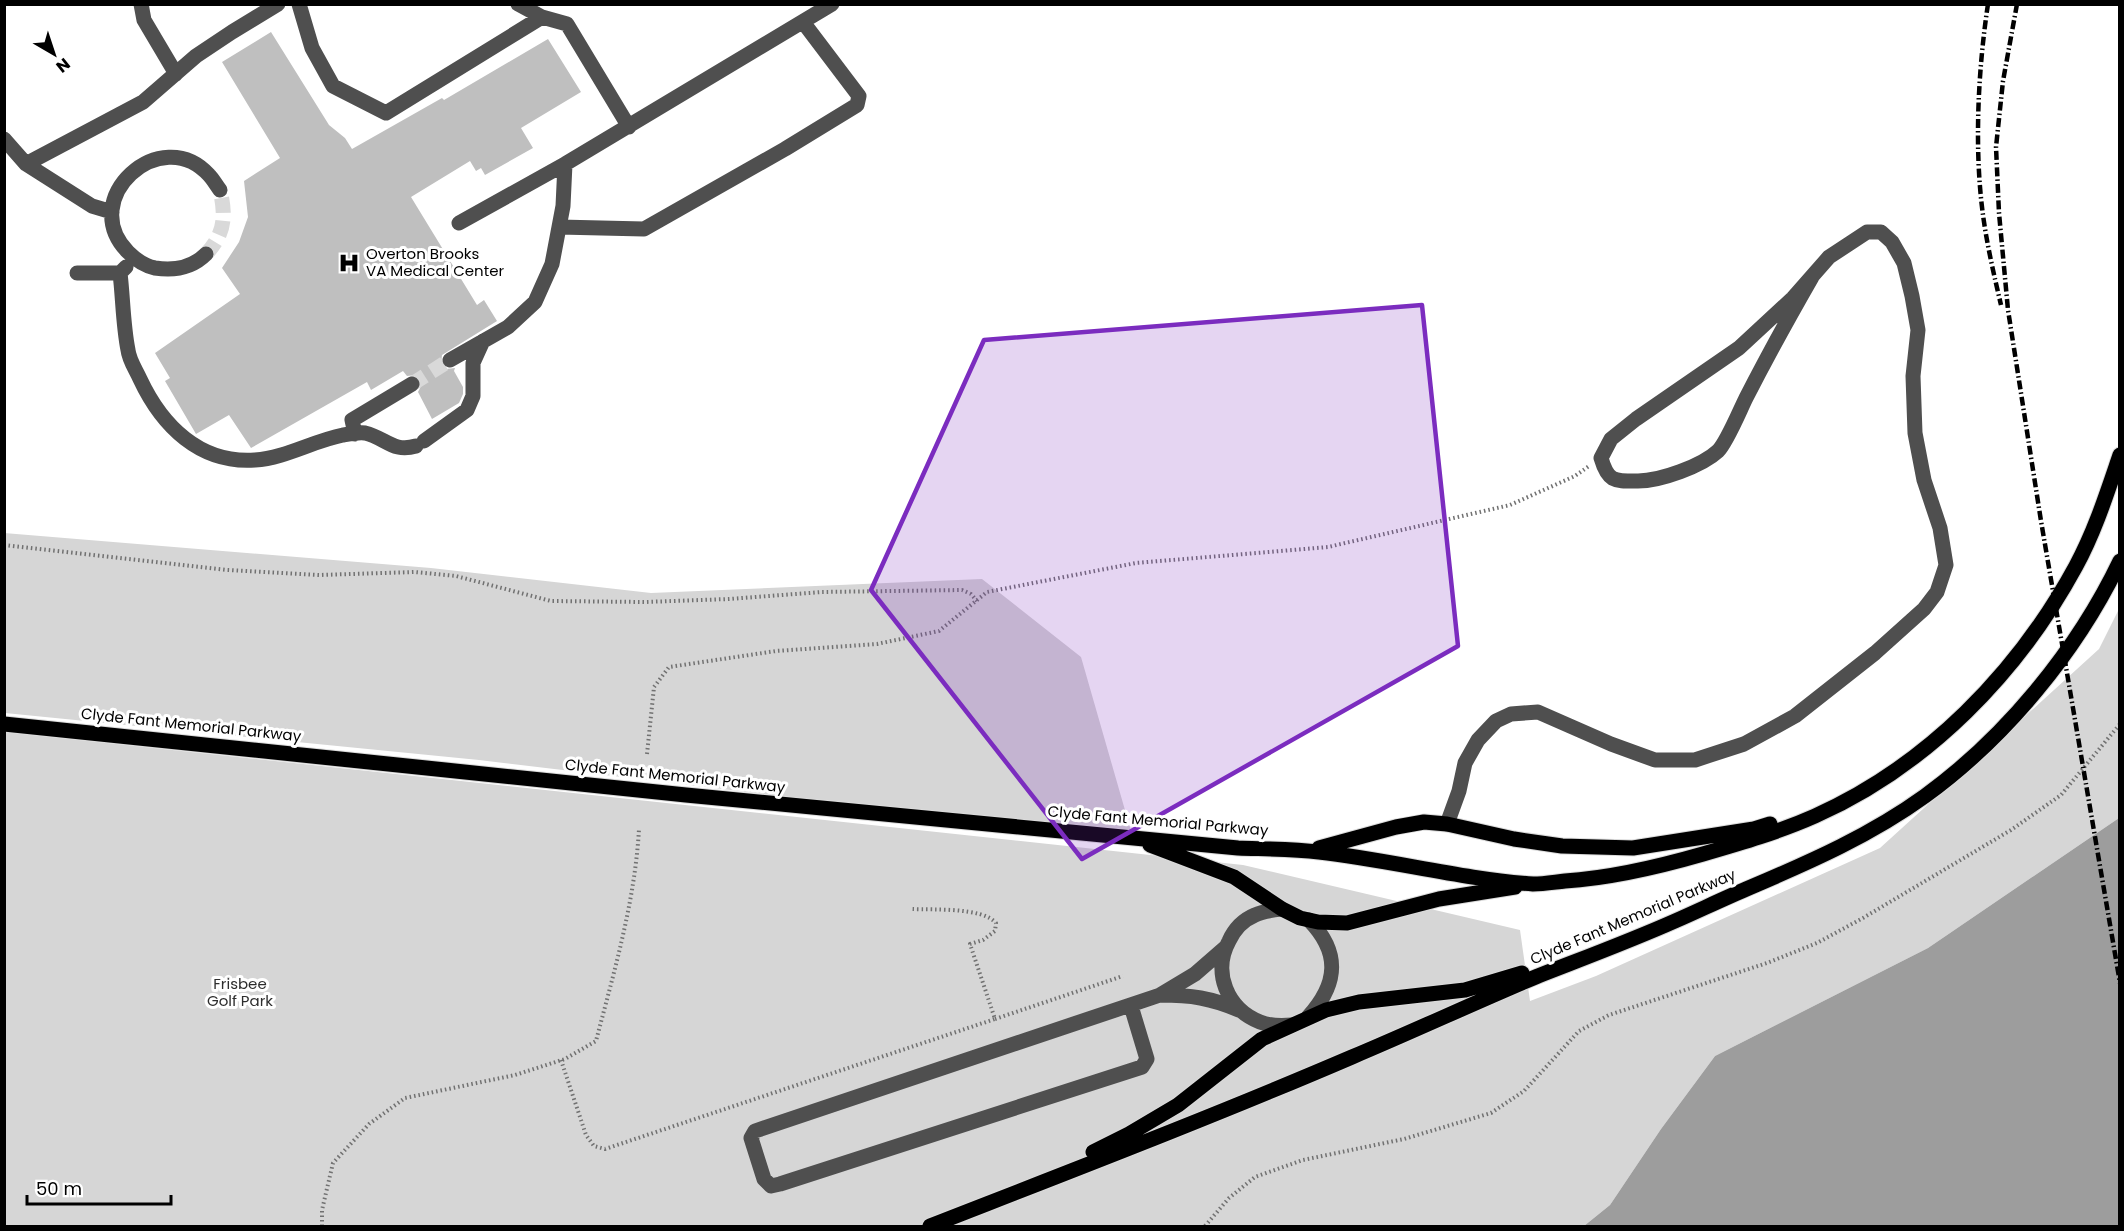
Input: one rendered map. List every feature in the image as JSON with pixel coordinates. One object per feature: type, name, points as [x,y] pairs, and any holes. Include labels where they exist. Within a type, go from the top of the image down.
[{"type":"main road","name":"Clyde Fant Memorial Parkway","points":[[4,724],[686,795],[1238,848],[1295,850],[1367,859],[1478,878],[1536,884],[1598,878],[1672,863],[1779,831],[1873,786],[1918,753],[1981,696],[2024,647],[2056,600],[2081,557],[2101,511],[2120,455]]},
{"type":"main road","name":"Clyde Fant Memorial Parkway","points":[[930,1227],[1353,1057],[1483,999],[1643,934],[1842,847],[1894,817],[1926,795],[1958,769],[2011,718],[2059,662],[2096,606],[2120,561]]},
{"type":"main road","points":[[1295,850],[1327,847],[1396,827],[1424,822],[1447,824],[1514,839],[1562,846],[1633,848],[1754,829],[1836,805]]},
{"type":"main road","points":[[1133,838],[1234,877],[1282,909],[1309,920],[1347,923],[1439,899],[1536,884]]},
{"type":"main road","points":[[1016,1192],[1129,1134],[1178,1105],[1262,1039],[1308,1017],[1359,1002],[1465,990],[1643,934]]},
{"type":"street","points":[[141,4],[144,20],[176,74]]},
{"type":"street","points":[[26,164],[143,102],[205,50],[278,4]]},
{"type":"street","points":[[299,4],[312,48],[333,86],[386,113],[542,17]]},
{"type":"street","points":[[518,4],[542,17],[567,24],[629,127]]},
{"type":"street","points":[[459,223],[629,127],[832,4]]},
{"type":"street","points":[[559,227],[644,229],[785,149],[857,105],[859,96],[803,22]]},
{"type":"street","points":[[4,139],[26,164],[92,206],[112,212]]},
{"type":"street","points":[[206,254],[186,267],[169,270],[151,267],[135,259],[122,246],[114,230],[112,212],[115,195],[124,179],[138,166],[156,159],[175,158],[194,163],[209,174],[220,190]]},
{"type":"street","points":[[450,360],[508,327],[535,302],[552,264],[563,206],[565,164]]},
{"type":"street","points":[[1447,824],[1459,791],[1465,763],[1478,740],[1496,721],[1511,714],[1538,712],[1611,744],[1655,760],[1695,760],[1744,744],[1795,716],[1875,653],[1924,609],[1937,592],[1946,565],[1940,528],[1924,480],[1915,432],[1913,376],[1918,330],[1904,262],[1892,242],[1881,232],[1867,232],[1829,257],[1812,276],[1793,298],[1739,348],[1611,439],[1601,458],[1605,473],[1615,481],[1649,481],[1701,462],[1719,450],[1773,345],[1812,276]]},
{"type":"street","points":[[77,273],[120,273],[135,259]]},
{"type":"street","points":[[120,273],[128,352],[149,398],[170,426],[192,445],[209,454],[228,459],[256,460],[342,435],[364,433],[396,448],[408,449],[420,444],[467,410],[473,396],[473,363],[483,341]]},
{"type":"street","points":[[355,434],[352,420],[412,384]]},
{"type":"street","points":[[1282,909],[1255,915],[1242,923],[1232,934],[1222,953],[1222,971],[1225,990],[1241,1011],[1260,1023],[1276,1026],[1292,1025]]},
{"type":"street","points":[[1308,1017],[1325,994],[1333,969],[1327,945],[1309,920]]},
{"type":"street","points":[[1131,1006],[1147,1059],[1142,1067],[780,1184],[771,1186],[764,1179],[751,1138],[755,1131],[1160,995],[1195,974],[1226,947]]},
{"type":"street","points":[[1160,995],[1189,995],[1206,998],[1241,1011]]},
{"type":"path","points":[[647,754],[654,687],[669,667],[776,651],[877,644],[939,631],[987,592],[1136,563],[1340,545],[1509,505],[1575,476],[1601,458]]},
{"type":"path","points":[[4,545],[227,570],[319,575],[415,572],[456,576],[551,601],[645,602],[822,592],[962,590],[971,594],[977,601]]},
{"type":"path","points":[[1205,1227],[1229,1198],[1255,1177],[1303,1160],[1404,1139],[1491,1113],[1524,1091],[1579,1031],[1609,1015],[1767,963],[1817,943],[1863,918],[2011,830],[2061,795],[2120,724]]},
{"type":"path","points":[[322,1227],[322,1210],[333,1163],[369,1124],[405,1098],[515,1075],[561,1060],[596,1041],[618,955],[637,864],[639,829]]},
{"type":"path","points":[[912,909],[970,912],[990,917],[996,923],[995,932],[970,944],[995,1019]]},
{"type":"path","points":[[561,1060],[586,1135],[594,1146],[605,1149],[1124,976]]},
{"type":"highlighted area","points":[[1422,305],[1458,646],[1082,859],[871,590],[984,340]]},
{"type":"green space","points":[[4,533],[431,568],[651,593],[982,579],[1081,657],[1133,838],[479,760],[5,713]]},
{"type":"green space","name":"Frisbee Golf Park","points":[[2119,609],[2119,818],[1928,948],[1715,1056],[1661,1129],[1610,1205],[1584,1226],[5,1226],[5,732],[1243,865],[1520,930],[1530,1001],[1596,976],[1880,848],[2099,649]]},
{"type":"shaded area","points":[[2119,818],[2119,1226],[1584,1226],[1610,1205],[1661,1129],[1715,1056],[1928,948]]},
{"type":"building","points":[[271,32],[329,125],[345,138],[352,149],[442,98],[444,100],[548,39],[581,92],[521,128],[533,148],[485,175],[481,168],[476,171],[470,161],[411,197],[477,305],[484,300],[497,321],[442,355],[441,364],[446,369],[455,368],[454,371],[463,387],[463,394],[459,403],[432,419],[418,392],[422,384],[421,380],[416,375],[407,376],[403,371],[371,390],[367,382],[251,448],[229,415],[196,434],[165,381],[170,378],[155,353],[240,294],[222,268],[239,242],[248,217],[244,181],[280,158],[222,62]]},
{"type":"tunnel","points":[[206,254],[217,239],[222,224],[223,208],[220,190]]},
{"type":"tunnel","points":[[412,384],[450,360]]},
{"type":"railway","points":[[1988,4],[1980,82],[1978,137],[1980,190],[2001,305]]},
{"type":"railway","points":[[2017,4],[2003,81],[1996,147],[1999,213],[2008,310],[2041,521],[2120,983]]},
{"type":"place","name":"Overton Brooks VA Medical Center","points":[[349,263]]}]
